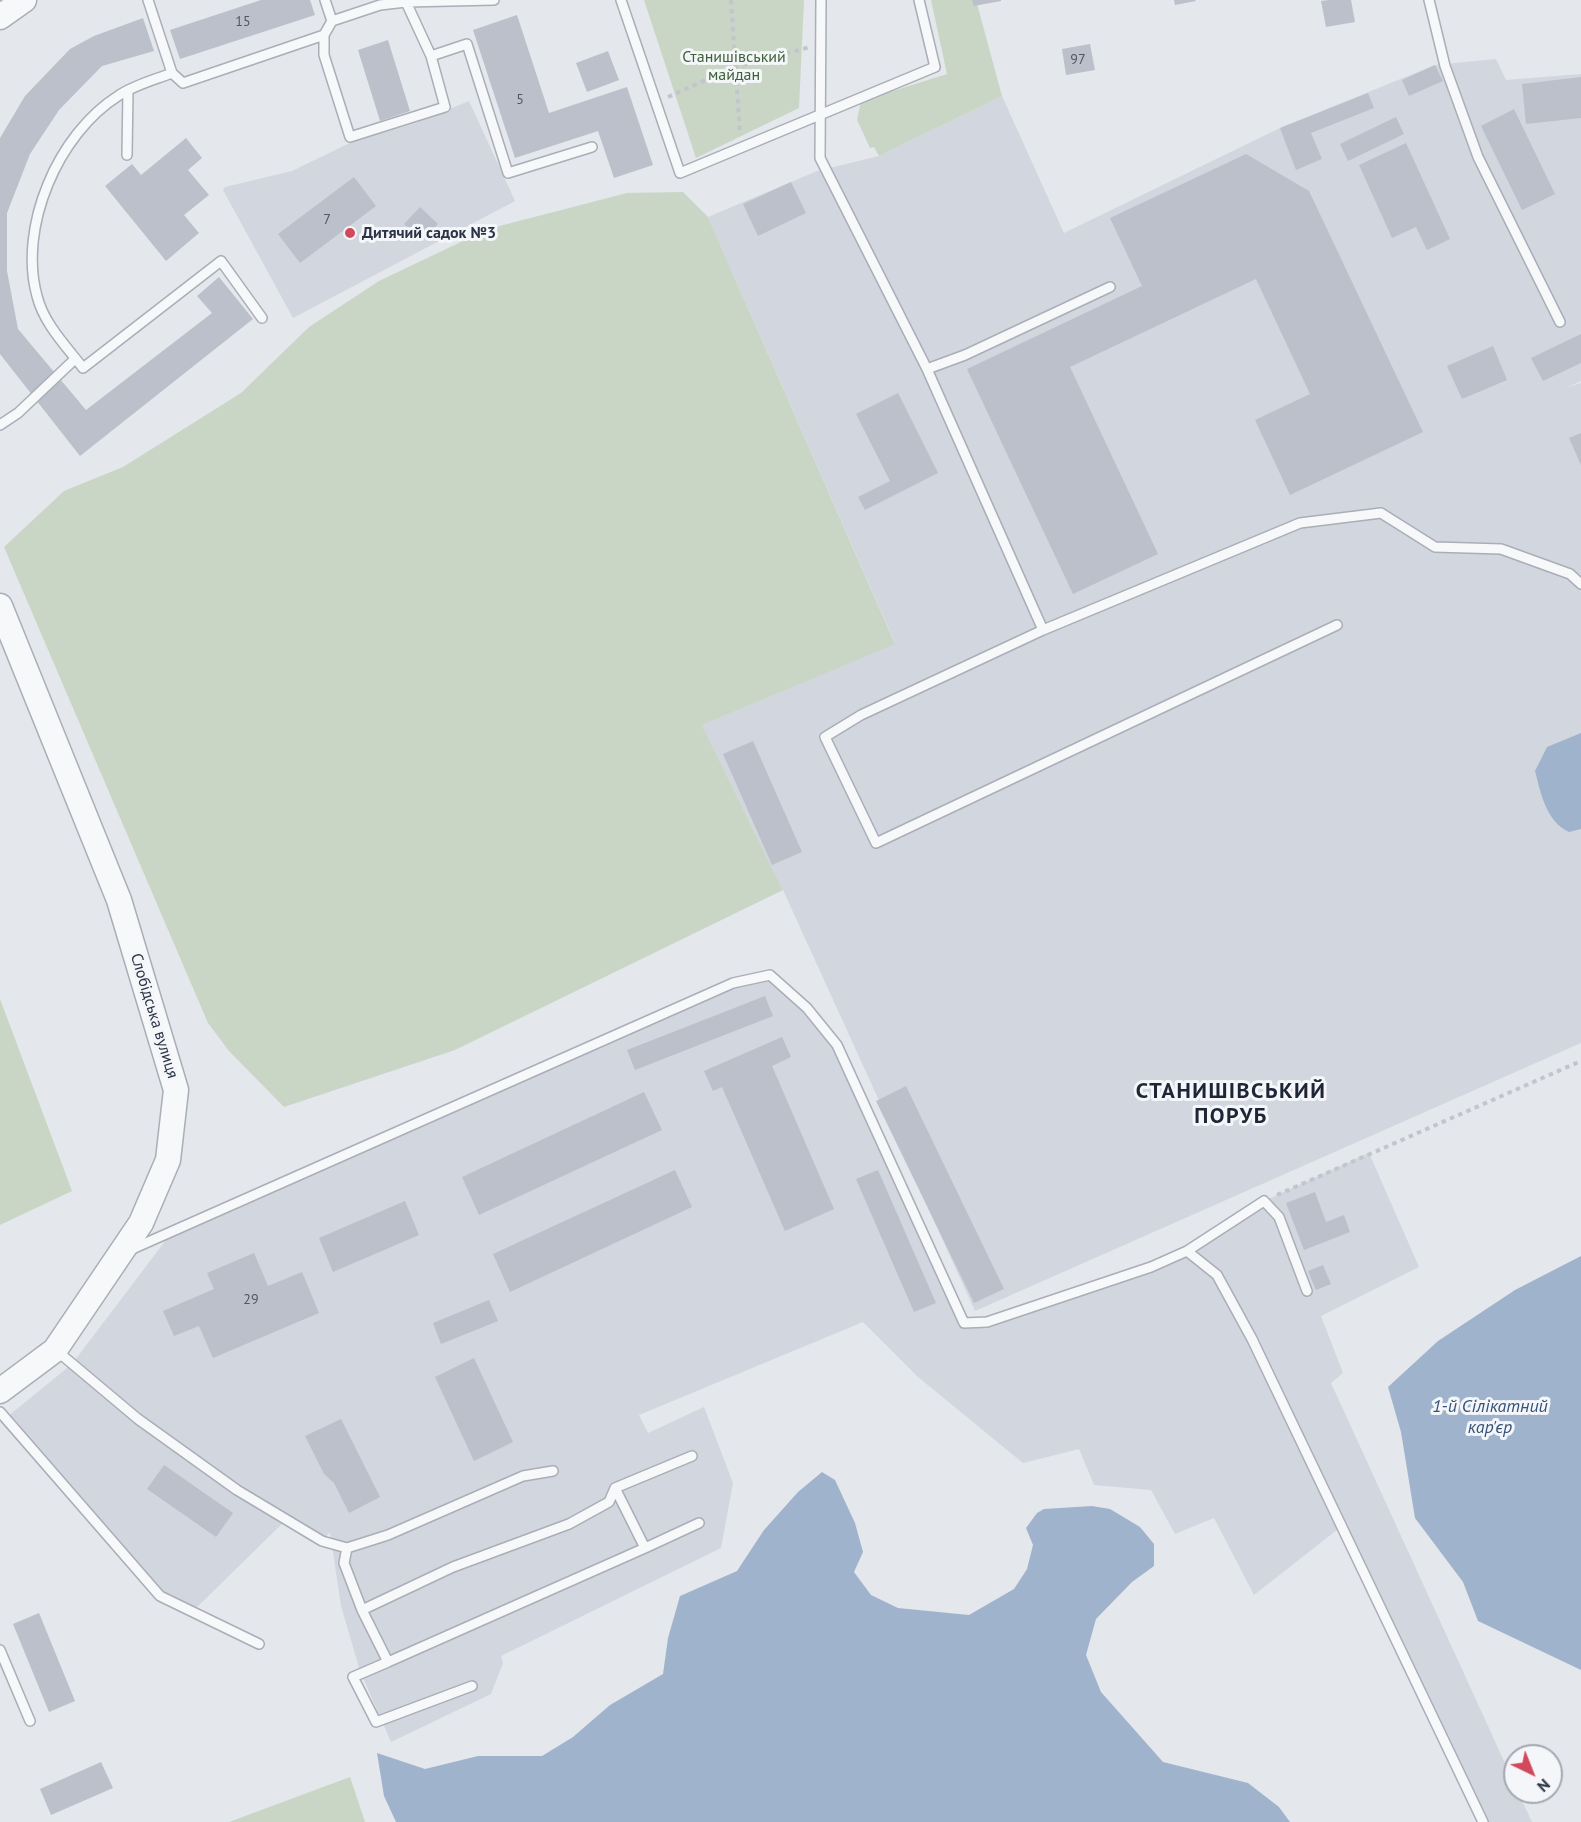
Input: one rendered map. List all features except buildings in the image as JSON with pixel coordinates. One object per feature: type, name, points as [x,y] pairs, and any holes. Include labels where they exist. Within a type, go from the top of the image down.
[{"type":"street","points":[[0,17],[24,0]]},
{"type":"street","name":"Слобідська вулиця","points":[[0,606],[118,900],[176,1090],[168,1160],[141,1223],[55,1350],[0,1391]]},
{"type":"lane","points":[[148,0],[172,73],[183,83],[324,35]]},
{"type":"lane","points":[[325,0],[332,21]]},
{"type":"lane","points":[[406,2],[431,56],[445,107],[350,137],[324,55],[324,35],[332,21],[380,5],[406,2],[494,0]]},
{"type":"lane","points":[[621,0],[680,173],[821,112],[935,68],[919,0]]},
{"type":"lane","points":[[821,0],[820,158],[927,369],[1043,630]]},
{"type":"lane","points":[[1429,0],[1445,66],[1478,157],[1560,322]]},
{"type":"lane","points":[[431,56],[467,44],[508,173],[592,147]]},
{"type":"lane","points":[[172,73],[128,90],[104,106],[81,131],[59,162],[39,203],[33,240],[33,273],[37,297],[48,323],[83,368],[221,261],[262,318]]},
{"type":"lane","points":[[127,155],[128,90]]},
{"type":"lane","points":[[927,369],[964,355],[1110,286]]},
{"type":"lane","points":[[0,424],[18,413],[75,359]]},
{"type":"lane","points":[[1337,626],[876,843],[825,737],[861,715],[1043,630],[1300,523],[1381,513],[1435,547],[1501,549],[1569,574],[1581,584]]},
{"type":"lane","points":[[120,1255],[733,983],[770,975],[807,1008],[837,1045],[964,1323],[987,1322],[1151,1267],[1187,1251],[1264,1201],[1279,1217],[1307,1291]]},
{"type":"lane","points":[[1187,1251],[1216,1275],[1252,1339],[1483,1822]]},
{"type":"lane","points":[[55,1350],[138,1419],[237,1490],[322,1541],[347,1548],[388,1535],[523,1476],[553,1471]]},
{"type":"lane","points":[[0,1412],[160,1596],[259,1644]]},
{"type":"lane","points":[[362,1610],[453,1568],[569,1524],[609,1502],[615,1488],[692,1456]]},
{"type":"lane","points":[[615,1488],[645,1548]]},
{"type":"lane","points":[[472,1686],[376,1722],[353,1677],[699,1523]]},
{"type":"lane","points":[[347,1548],[344,1563],[362,1610],[388,1662]]},
{"type":"lane","points":[[0,1650],[30,1721]]},
{"type":"path","points":[[731,0],[741,147]]},
{"type":"path","points":[[656,103],[735,67],[820,44]]},
{"type":"path","points":[[1264,1201],[1581,1061]]},
{"type":"shaded area","points":[[1496,59],[1506,80],[1581,74],[1581,381],[1566,388],[1581,383],[1581,1043],[975,1311],[783,890],[702,725],[895,643],[708,217],[817,171],[879,156],[1002,96],[1064,233],[1280,128],[1435,65]]},
{"type":"shaded area","name":"Дитячий садок №3","points":[[469,101],[515,201],[293,318],[223,190],[225,187],[292,171],[354,141],[413,124]]},
{"type":"shaded area","points":[[770,975],[837,1045],[964,1323],[987,1322],[1151,1267],[1264,1201],[1369,1153],[1419,1267],[1321,1316],[1343,1373],[1331,1383],[1503,1759],[1503,1804],[1524,1804],[1532,1822],[1482,1822],[1342,1526],[1254,1595],[1214,1518],[1175,1534],[1151,1490],[1094,1485],[1079,1449],[1023,1463],[918,1377],[863,1322],[639,1415],[648,1433],[704,1407],[733,1483],[721,1548],[501,1656],[503,1663],[491,1694],[391,1742],[360,1671],[341,1606],[330,1532],[322,1541],[286,1520],[192,1612],[160,1596],[7,1417],[72,1364],[172,1232],[733,983]]},
{"type":"green space","name":"Станишівський майдан","points":[[644,0],[804,0],[799,108],[696,158]]},
{"type":"green space","points":[[931,0],[976,0],[1002,96],[879,156],[874,147],[870,148],[857,120],[861,101],[947,74]]},
{"type":"green space","points":[[683,192],[708,217],[895,644],[702,725],[783,890],[455,1050],[284,1107],[229,1051],[208,1023],[4,547],[64,491],[123,467],[241,393],[309,327],[379,281],[488,229],[627,193]]},
{"type":"green space","points":[[0,999],[72,1191],[0,1225]]},
{"type":"green space","points":[[350,1777],[365,1822],[229,1822]]},
{"type":"water","points":[[1581,733],[1581,829],[1569,832],[1561,827],[1550,814],[1542,798],[1535,771],[1547,747]]},
{"type":"water","name":"1-й Сілікатний кар'єр","points":[[1581,1256],[1581,1670],[1478,1621],[1463,1582],[1415,1518],[1401,1432],[1388,1387],[1438,1341],[1515,1290]]},
{"type":"water","points":[[822,1472],[835,1480],[855,1523],[863,1552],[854,1572],[871,1595],[898,1608],[969,1615],[1014,1589],[1027,1569],[1033,1545],[1026,1528],[1037,1513],[1044,1509],[1092,1506],[1110,1509],[1140,1527],[1154,1544],[1154,1566],[1132,1582],[1096,1619],[1086,1655],[1101,1692],[1163,1762],[1248,1783],[1279,1807],[1290,1822],[396,1822],[384,1796],[377,1753],[425,1769],[478,1756],[542,1756],[573,1737],[610,1705],[663,1674],[668,1638],[680,1596],[737,1571],[764,1530],[798,1492]]},
{"type":"place","name":"Дитячий садок №3","points":[[350,233]]},
{"type":"district","name":"СТАНИШІВСЬКИЙ ПОРУБ","points":[[1231,1104]]}]
